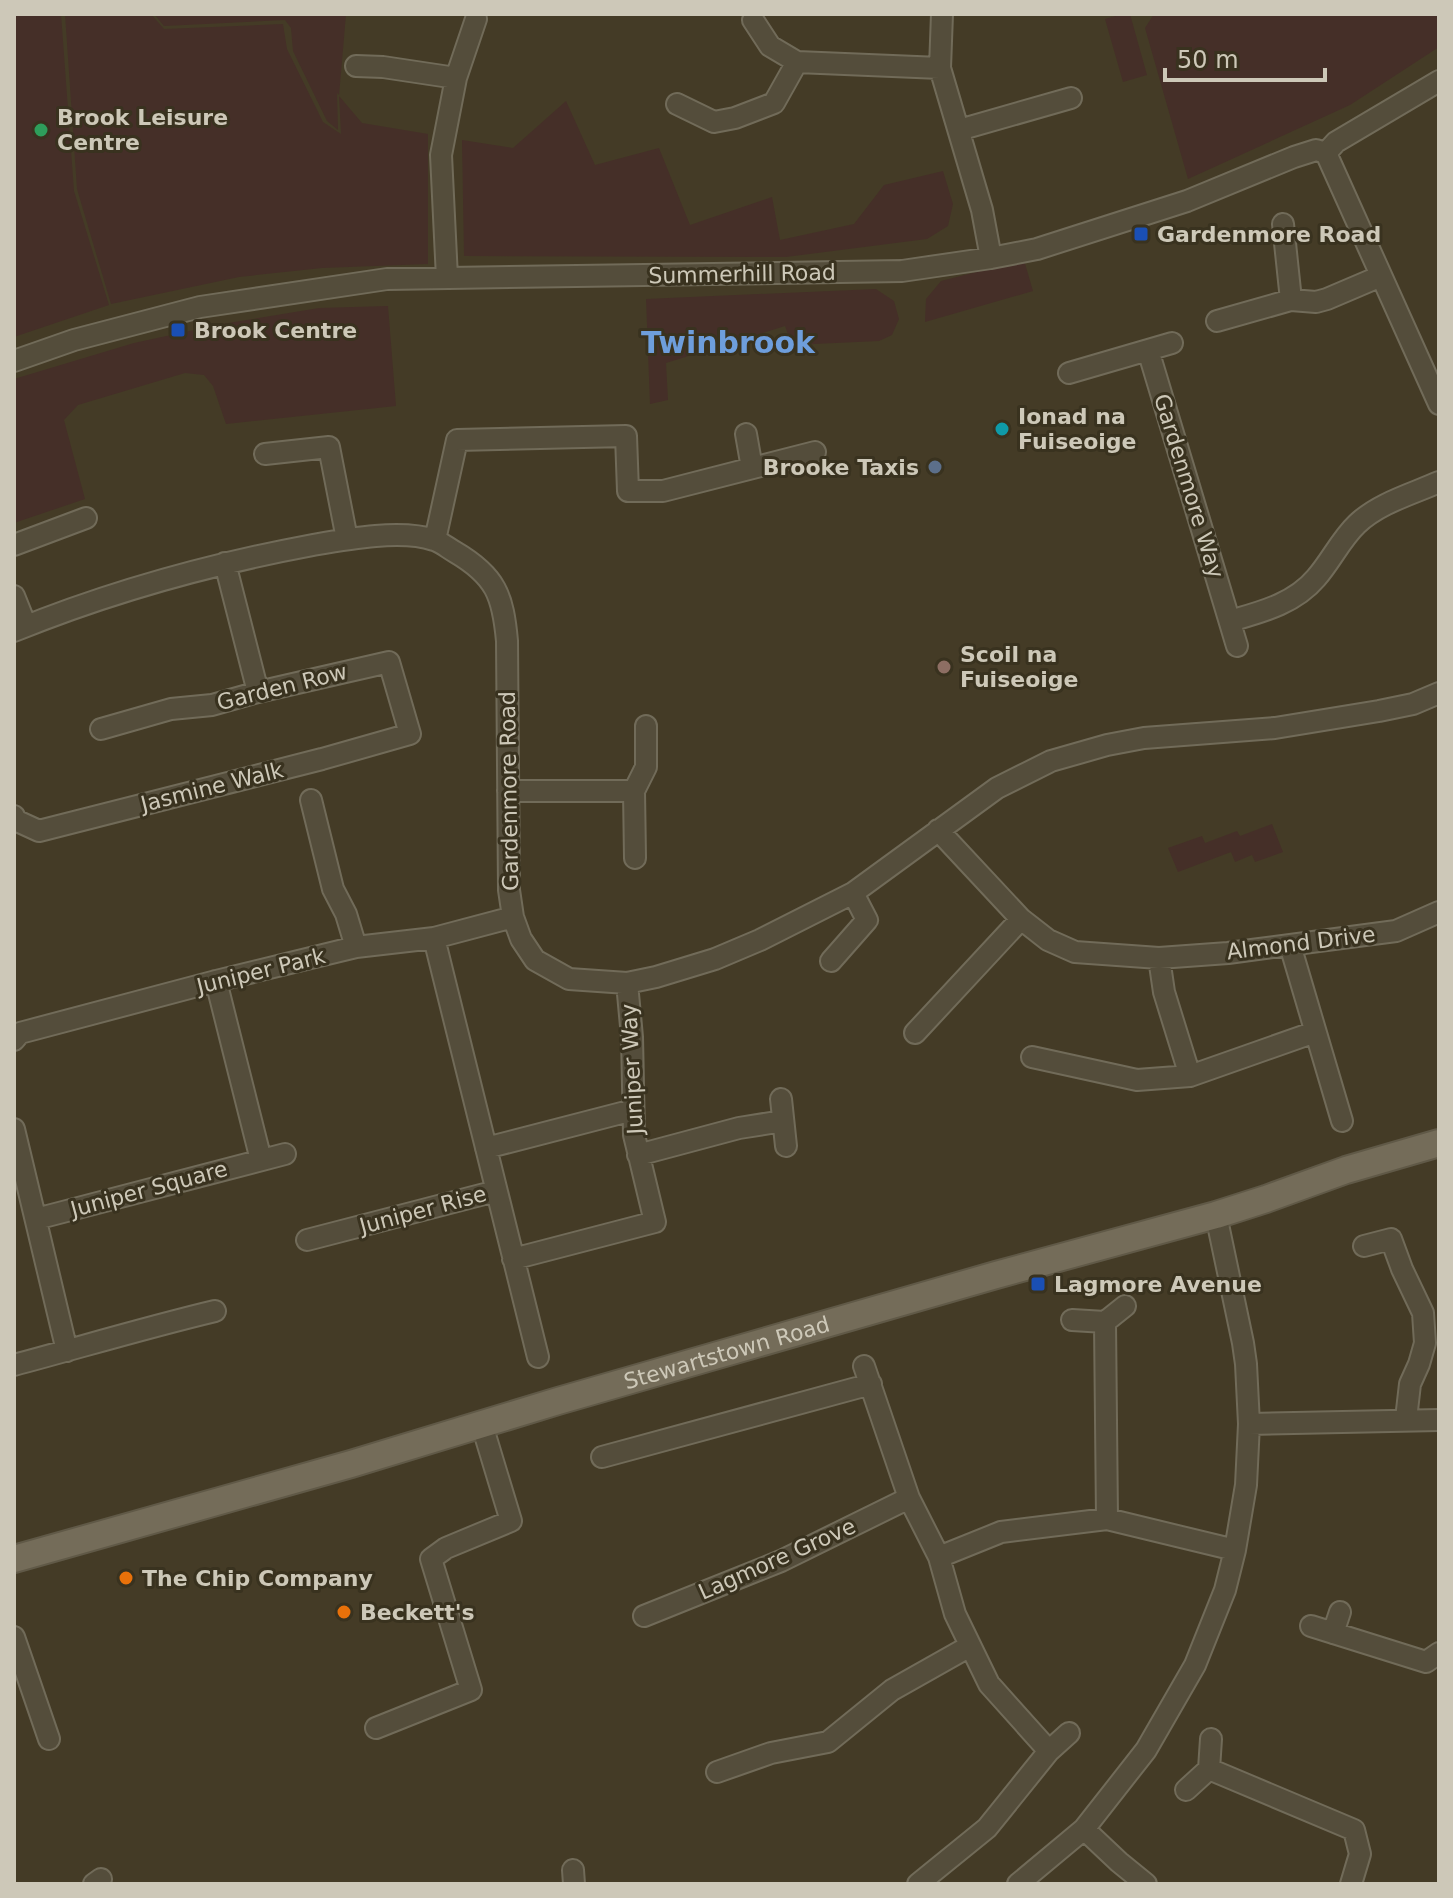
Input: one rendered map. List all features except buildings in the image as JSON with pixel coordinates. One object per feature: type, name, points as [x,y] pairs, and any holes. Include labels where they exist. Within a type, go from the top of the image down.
[{"type":"main road","name":"Stewartstown Road","points":[[14,1559],[351,1464],[981,1279],[1216,1215],[1346,1170],[1439,1143]]},
{"type":"street","points":[[942,14],[940,68],[982,210],[991,258]]},
{"type":"street","points":[[447,278],[441,155],[456,78],[476,19]]},
{"type":"street","points":[[753,20],[770,46],[797,62],[940,68]]},
{"type":"street","points":[[677,104],[714,122],[735,118],[774,103],[797,62]]},
{"type":"street","points":[[356,66],[456,78]]},
{"type":"street","name":"Summerhill Road","points":[[14,361],[74,340],[200,307],[387,279],[902,271],[1037,249],[1187,201],[1294,157],[1316,150],[1326,153],[1336,142],[1439,81]]},
{"type":"street","points":[[959,130],[1071,98]]},
{"type":"street","points":[[1326,153],[1439,404]]},
{"type":"street","points":[[1283,224],[1291,300]]},
{"type":"street","points":[[1217,321],[1291,300],[1316,302],[1381,276]]},
{"type":"street","points":[[1069,373],[1172,343]]},
{"type":"street","name":"Gardenmore Way","points":[[1148,350],[1237,646]]},
{"type":"street","points":[[746,434],[752,468]]},
{"type":"street","points":[[435,540],[457,440],[626,436],[628,491],[663,491],[815,452]]},
{"type":"street","points":[[265,454],[329,447],[347,539]]},
{"type":"street","points":[[1230,621],[1269,610],[1305,589],[1357,523],[1374,510],[1439,482]]},
{"type":"street","points":[[14,545],[86,518]]},
{"type":"street","name":"Gardenmore Road","points":[[20,629],[185,573],[225,563],[347,539],[413,536],[435,540],[475,564],[497,590],[505,616],[509,890],[513,917],[521,939],[535,960],[569,979],[627,983],[715,959],[853,893],[1014,778],[1051,761],[1144,738],[1275,728],[1413,704],[1439,693]]},
{"type":"street","points":[[225,563],[258,692]]},
{"type":"street","points":[[14,596],[20,629]]},
{"type":"street","name":"Garden Row","points":[[101,729],[171,709],[212,705],[389,662],[410,734]]},
{"type":"street","points":[[635,858],[634,791],[646,767],[646,726]]},
{"type":"street","name":"Jasmine Walk","points":[[14,818],[39,831],[410,734]]},
{"type":"street","points":[[508,791],[634,791]]},
{"type":"street","points":[[311,800],[333,889],[346,914],[356,947]]},
{"type":"street","name":"Almond Drive","points":[[938,830],[1021,919],[1048,940],[1075,952],[1159,958],[1228,953],[1396,931],[1439,912]]},
{"type":"street","points":[[831,961],[867,920],[853,893]]},
{"type":"street","name":"Juniper Park","points":[[14,1040],[20,1033],[216,981],[356,947],[434,938],[513,917]]},
{"type":"street","points":[[915,1033],[1021,919]]},
{"type":"street","name":"Juniper Rise","points":[[307,1240],[496,1191],[434,938]]},
{"type":"street","points":[[1290,945],[1308,1035],[1342,1121]]},
{"type":"street","points":[[1159,958],[1164,992],[1190,1076]]},
{"type":"street","points":[[216,981],[261,1160]]},
{"type":"street","name":"Juniper Way","points":[[513,1259],[655,1222],[634,1135],[632,1037],[627,983]]},
{"type":"street","points":[[1032,1057],[1137,1080],[1190,1076],[1308,1035]]},
{"type":"street","points":[[781,1099],[786,1146]]},
{"type":"street","name":"Juniper Rise","points":[[486,1148],[633,1110]]},
{"type":"street","name":"Juniper Way","points":[[638,1155],[739,1128],[783,1121]]},
{"type":"street","points":[[14,1129],[67,1351]]},
{"type":"street","name":"Juniper Square","points":[[36,1219],[285,1154]]},
{"type":"street","points":[[496,1191],[538,1357]]},
{"type":"street","points":[[1018,1884],[1084,1829],[1146,1750],[1195,1665],[1225,1590],[1246,1485],[1249,1424],[1243,1343],[1216,1215]]},
{"type":"street","points":[[1364,1246],[1391,1239],[1423,1313],[1425,1343],[1410,1384],[1406,1419]]},
{"type":"street","points":[[1072,1320],[1105,1322],[1125,1306]]},
{"type":"street","points":[[14,1365],[215,1311]]},
{"type":"street","points":[[1105,1322],[1107,1519]]},
{"type":"street","points":[[602,1457],[868,1375],[909,1498],[939,1557],[955,1614],[970,1646],[989,1684],[1049,1751]]},
{"type":"street","points":[[1249,1424],[1439,1420]]},
{"type":"street","points":[[376,1728],[471,1690],[431,1559],[446,1548],[511,1521],[482,1425]]},
{"type":"street","name":"Lagmore Grove","points":[[644,1616],[781,1561],[909,1498]]},
{"type":"street","points":[[939,1557],[1001,1532],[1107,1519],[1235,1550]]},
{"type":"street","points":[[1333,1633],[1340,1612]]},
{"type":"street","points":[[1311,1626],[1426,1662],[1439,1653]]},
{"type":"street","points":[[14,1637],[20,1678],[49,1739]]},
{"type":"street","points":[[717,1772],[771,1753],[828,1742],[892,1690],[970,1646]]},
{"type":"street","points":[[918,1884],[987,1828],[1049,1751],[1069,1733]]},
{"type":"street","points":[[1186,1790],[1209,1769],[1211,1739]]},
{"type":"street","points":[[1209,1769],[1354,1830],[1360,1854],[1351,1884]]},
{"type":"street","points":[[1084,1829],[1146,1884]]},
{"type":"shaded area","name":"Brook Leisure Centre","points":[[14,14],[61,14],[74,191],[109,305],[14,337]]},
{"type":"shaded area","points":[[65,14],[151,14],[164,29],[283,24],[287,49],[323,122],[341,134],[339,96],[362,123],[428,134],[428,264],[322,268],[239,277],[111,304],[77,189]]},
{"type":"shaded area","points":[[154,14],[346,14],[339,96],[337,93],[338,130],[327,121],[293,51],[291,28],[285,20],[164,26]]},
{"type":"shaded area","points":[[1130,14],[1147,75],[1123,82],[1105,19]]},
{"type":"shaded area","points":[[1154,14],[1439,14],[1439,47],[1350,105],[1188,179],[1145,28]]},
{"type":"shaded area","points":[[566,101],[595,165],[659,148],[690,225],[772,197],[780,240],[854,224],[884,185],[943,171],[953,204],[948,226],[927,239],[786,257],[464,256],[462,140],[513,148]]},
{"type":"shaded area","points":[[1024,260],[1033,291],[925,322],[926,299],[941,281]]},
{"type":"shaded area","points":[[876,289],[894,301],[899,319],[892,335],[879,341],[792,345],[785,326],[666,363],[668,400],[650,404],[646,299]]},
{"type":"shaded area","points":[[388,306],[396,406],[226,424],[213,386],[204,375],[185,373],[78,405],[64,420],[85,499],[14,523],[14,379],[134,343],[222,324],[319,308]]},
{"type":"shaded area","points":[[1272,824],[1283,852],[1255,862],[1252,855],[1235,862],[1231,852],[1178,872],[1168,848],[1202,836],[1205,843],[1237,831],[1240,836]]},
{"type":"place","name":"Brook Leisure Centre","points":[[41,130]]},
{"type":"place","name":"Gardenmore Road","points":[[1141,234]]},
{"type":"place","name":"Brook Centre","points":[[178,330]]},
{"type":"place","name":"Ionad na Fuiseoige","points":[[1002,429]]},
{"type":"place","name":"Brooke Taxis","points":[[935,467]]},
{"type":"place","name":"Scoil na Fuiseoige","points":[[944,667]]},
{"type":"place","name":"Lagmore Avenue","points":[[1038,1284]]},
{"type":"place","name":"The Chip Company","points":[[126,1578]]},
{"type":"place","name":"Beckett's","points":[[344,1612]]},
{"type":"district","name":"Twinbrook","points":[[728,342]]}]
